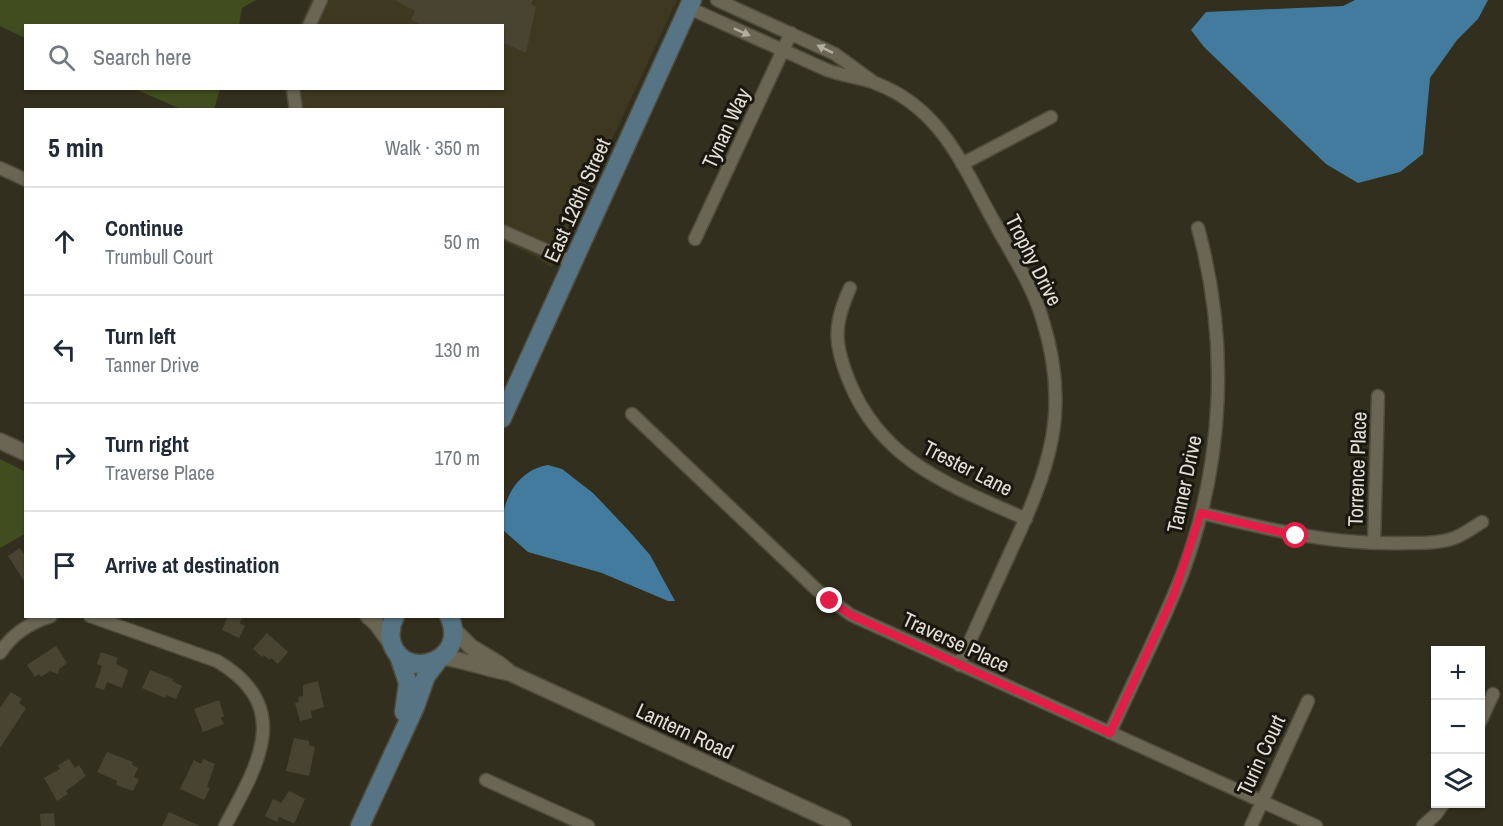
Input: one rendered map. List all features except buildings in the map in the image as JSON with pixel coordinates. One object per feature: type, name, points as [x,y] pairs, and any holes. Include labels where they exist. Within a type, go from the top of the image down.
[{"type":"main road","name":"East 126th Street","points":[[507,398],[573,262],[691,4]]},
{"type":"main road","points":[[394,618],[390,635],[408,683],[400,735]]},
{"type":"main road","points":[[360,826],[400,735],[415,707],[426,676],[450,646],[451,623]]},
{"type":"main road","points":[[396,650],[410,662],[420,664],[441,658]]},
{"type":"street","points":[[310,24],[321,0]]},
{"type":"street","name":"Trophy Drive","points":[[717,0],[835,54],[873,82],[913,102],[930,117],[949,140],[1032,293],[1042,316],[1053,364],[1056,410],[1052,442],[1040,486],[959,665]]},
{"type":"street","name":"Trophy Drive","points":[[691,4],[783,50],[843,76],[873,82]]},
{"type":"street","name":"Tynan Way","points":[[695,238],[791,33]]},
{"type":"street","points":[[292,90],[296,108]]},
{"type":"street","points":[[962,164],[1051,117]]},
{"type":"street","points":[[0,168],[24,179]]},
{"type":"street","name":"Tanner Drive","points":[[1110,733],[1173,597],[1201,513],[1214,450],[1218,403],[1218,358],[1206,256],[1198,228]]},
{"type":"street","points":[[504,232],[573,262]]},
{"type":"street","name":"Trester Lane","points":[[850,288],[838,317],[839,347],[852,387],[873,424],[895,449],[921,469],[948,484],[1026,519]]},
{"type":"street","name":"Torrence Place","points":[[1374,543],[1378,396]]},
{"type":"street","name":"Traverse Place","points":[[632,414],[817,590],[839,608],[959,665],[1316,826]]},
{"type":"street","points":[[0,441],[24,452]]},
{"type":"street","points":[[1201,513],[1296,536],[1374,543],[1449,540],[1462,535],[1482,522]]},
{"type":"street","points":[[0,653],[20,631],[46,618]]},
{"type":"street","points":[[96,618],[217,661],[230,669],[248,687],[261,713],[263,741],[254,772],[225,826]]},
{"type":"street","points":[[370,618],[396,650]]},
{"type":"street","name":"Lantern Road","points":[[451,623],[471,647],[510,673],[843,826]]},
{"type":"street","name":"Lantern Road","points":[[441,658],[460,659],[492,670],[510,673]]},
{"type":"street","points":[[1485,712],[1494,693]]},
{"type":"street","name":"Turin Court","points":[[1251,826],[1308,701]]},
{"type":"street","points":[[486,780],[588,826]]},
{"type":"street","points":[[1423,826],[1440,808]]},
{"type":"shaded area","points":[[311,0],[677,0],[552,268],[534,256],[504,241],[504,108],[289,108],[284,90],[504,90],[504,24],[300,24]]},
{"type":"green space","points":[[0,0],[256,0],[242,8],[239,24],[24,24],[24,38],[0,26]]},
{"type":"green space","points":[[137,90],[220,90],[215,108],[179,108]]},
{"type":"green space","points":[[0,459],[24,471],[24,535],[0,548]]},
{"type":"water","points":[[1355,0],[1488,0],[1478,19],[1457,40],[1430,78],[1423,154],[1400,172],[1358,183],[1326,164],[1204,47],[1191,30],[1206,12],[1343,6]]},
{"type":"water","points":[[548,465],[562,469],[593,493],[650,555],[675,601],[668,601],[602,573],[528,552],[504,531],[505,508],[513,488],[528,473]]},
{"type":"route","points":[[830,601],[851,615],[1110,733],[1173,597],[1201,513],[1296,536]]}]
